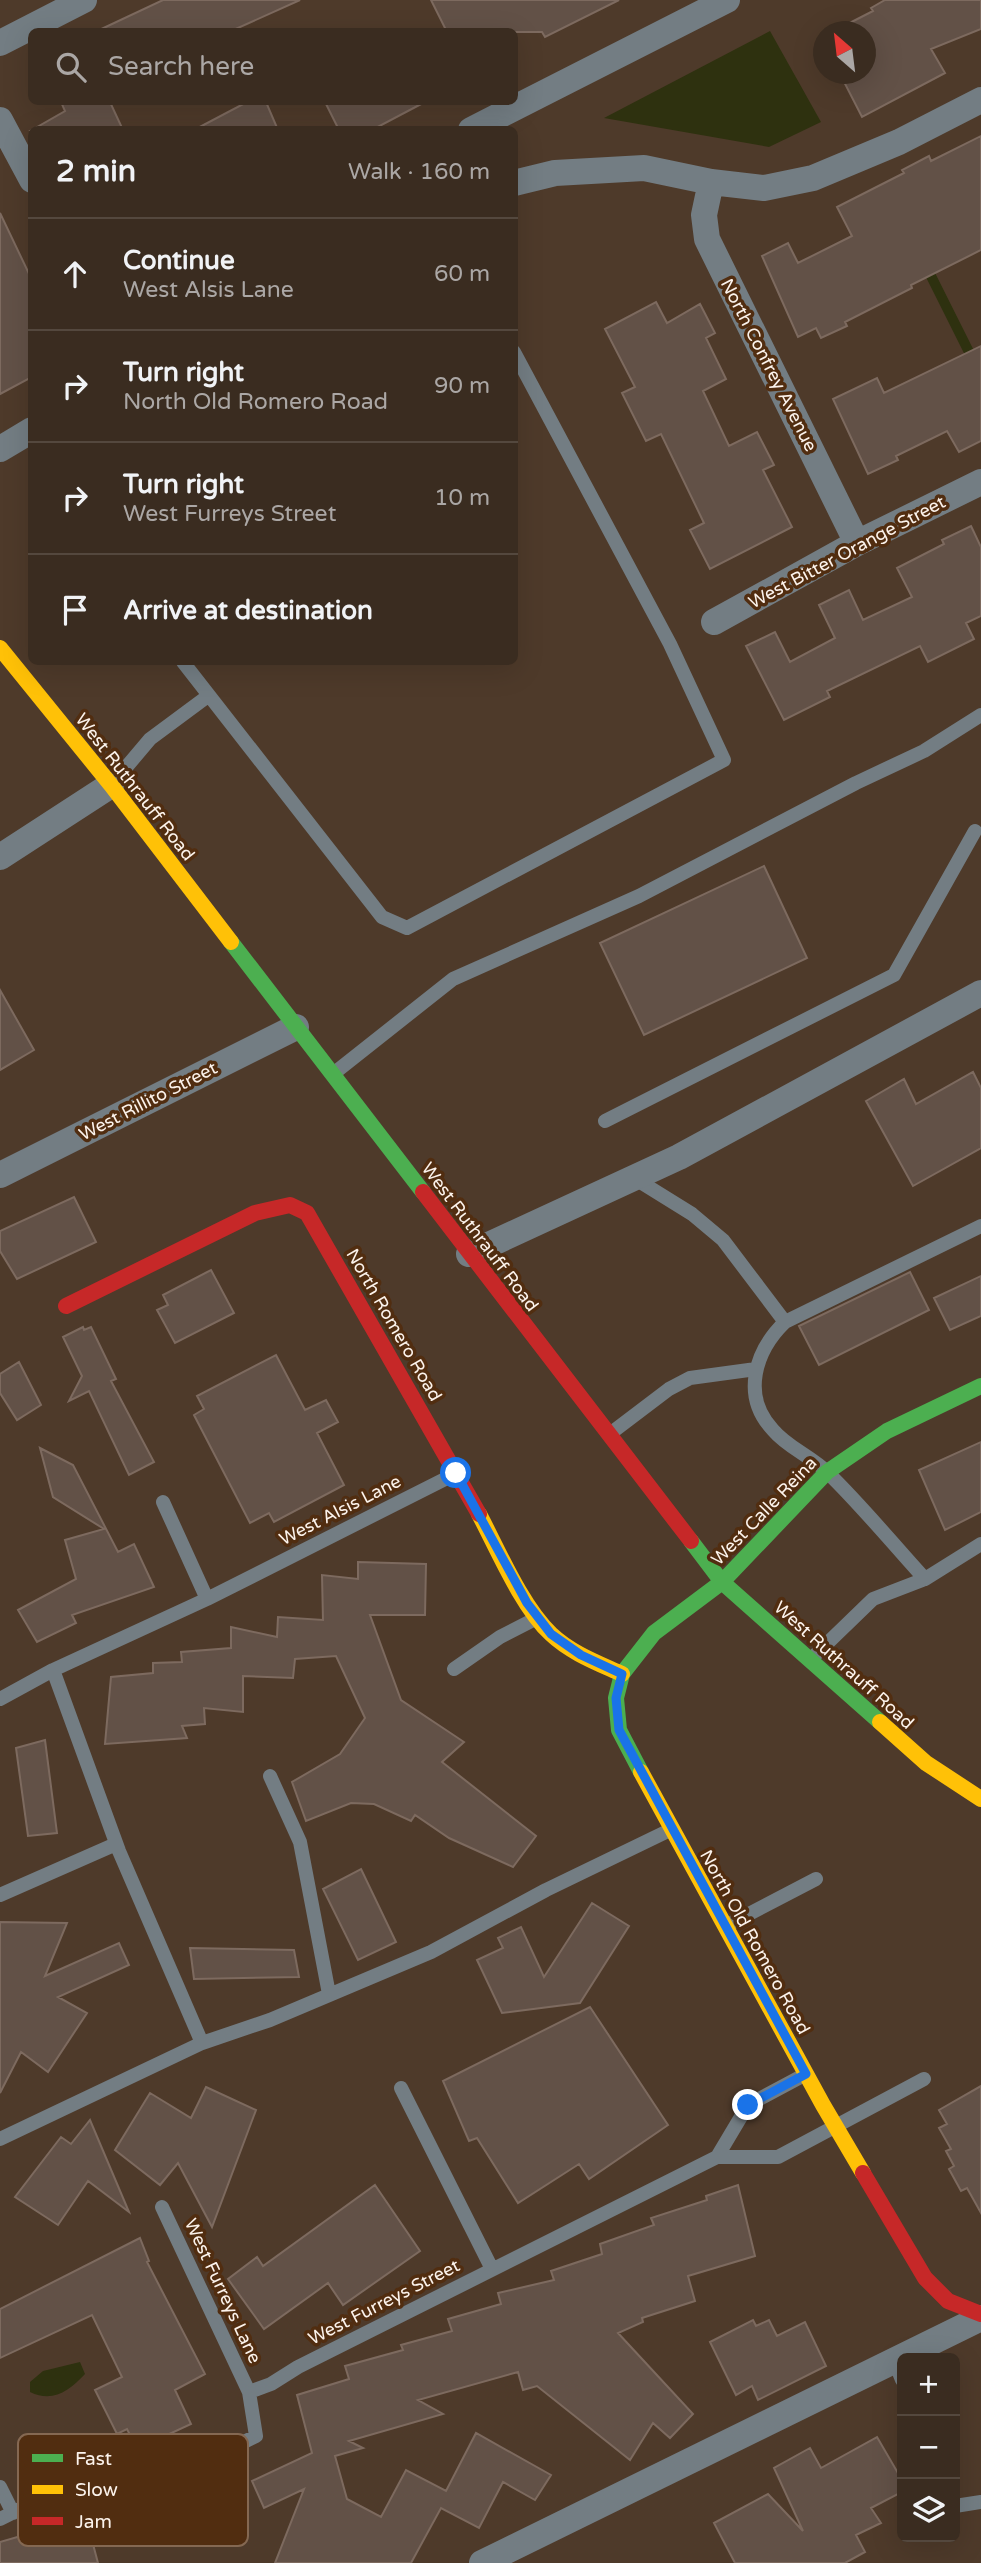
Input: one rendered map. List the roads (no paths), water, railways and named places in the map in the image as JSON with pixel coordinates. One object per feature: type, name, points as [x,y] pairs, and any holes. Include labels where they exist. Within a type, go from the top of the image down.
[{"type":"street","points":[[30,28],[85,0]]},
{"type":"street","points":[[479,126],[727,0]]},
{"type":"street","points":[[0,43],[28,29]]},
{"type":"street","points":[[518,182],[555,173],[644,168],[711,182],[764,188],[813,178],[899,142],[981,100]]},
{"type":"street","points":[[0,120],[28,172]]},
{"type":"street","name":"North Confrey Avenue","points":[[711,182],[704,215],[707,239],[857,543]]},
{"type":"street","points":[[0,449],[28,432]]},
{"type":"street","name":"West Bitter Orange Street","points":[[714,622],[857,543],[981,482]]},
{"type":"street","name":"West Ruthrauff Road","points":[[0,648],[111,785],[722,1582],[926,1763],[981,1799]]},
{"type":"street","points":[[0,857],[111,785]]},
{"type":"street","points":[[469,1254],[679,1157],[981,993]]},
{"type":"street","name":"West Rillito Street","points":[[0,1175],[296,1027]]},
{"type":"street","name":"North Romero Road","points":[[66,1306],[255,1213],[290,1205],[307,1213],[456,1473]]},
{"type":"street","name":"West Calle Reina","points":[[722,1582],[827,1472],[887,1431],[981,1386]]},
{"type":"street","points":[[456,1473],[527,1603],[551,1634],[581,1655],[622,1674]]},
{"type":"street","name":"North Old Romero Road","points":[[722,1582],[654,1633],[622,1674],[616,1698],[619,1730],[806,2074],[925,2278],[948,2301],[981,2316]]},
{"type":"street","points":[[924,2353],[981,2316]]},
{"type":"street","points":[[482,2563],[897,2370]]},
{"type":"lane","points":[[185,665],[382,917],[407,928],[724,760],[670,644],[518,359]]},
{"type":"lane","points":[[111,785],[150,739],[208,696]]},
{"type":"lane","points":[[332,1075],[453,979],[639,896],[856,783],[924,751],[981,715]]},
{"type":"lane","points":[[605,1121],[894,975],[975,831]]},
{"type":"lane","points":[[634,1178],[692,1214],[723,1240],[785,1322]]},
{"type":"lane","points":[[925,1579],[827,1472],[772,1429],[760,1410],[754,1390],[755,1369],[763,1349],[785,1322],[981,1226]]},
{"type":"lane","points":[[608,1435],[669,1389],[690,1378],[755,1369]]},
{"type":"lane","name":"West Alsis Lane","points":[[0,1699],[53,1670],[207,1599],[456,1473]]},
{"type":"lane","points":[[163,1502],[207,1599]]},
{"type":"lane","points":[[810,1660],[873,1599],[925,1579],[981,1545]]},
{"type":"lane","points":[[454,1669],[500,1637],[538,1617]]},
{"type":"lane","points":[[53,1670],[116,1844],[202,2043]]},
{"type":"lane","points":[[270,1776],[300,1842],[330,1994]]},
{"type":"lane","points":[[0,2139],[202,2043],[270,2020],[431,1952],[546,1890],[672,1829]]},
{"type":"lane","points":[[0,1895],[116,1844]]},
{"type":"lane","points":[[725,1926],[816,1879]]},
{"type":"lane","points":[[717,2157],[748,2105],[806,2074]]},
{"type":"lane","points":[[717,2157],[778,2157],[923,2079]]},
{"type":"lane","points":[[401,2088],[492,2269]]},
{"type":"lane","name":"West Furreys Street","points":[[249,2392],[271,2384],[298,2367],[717,2157]]},
{"type":"lane","name":"West Furreys Lane","points":[[162,2207],[249,2392]]},
{"type":"lane","points":[[248,2440],[256,2436],[249,2392]]},
{"type":"lane","points":[[0,2487],[6,2516]]},
{"type":"lane","points":[[960,2505],[981,2502]]},
{"type":"waterway","points":[[925,264],[981,376]]}]
